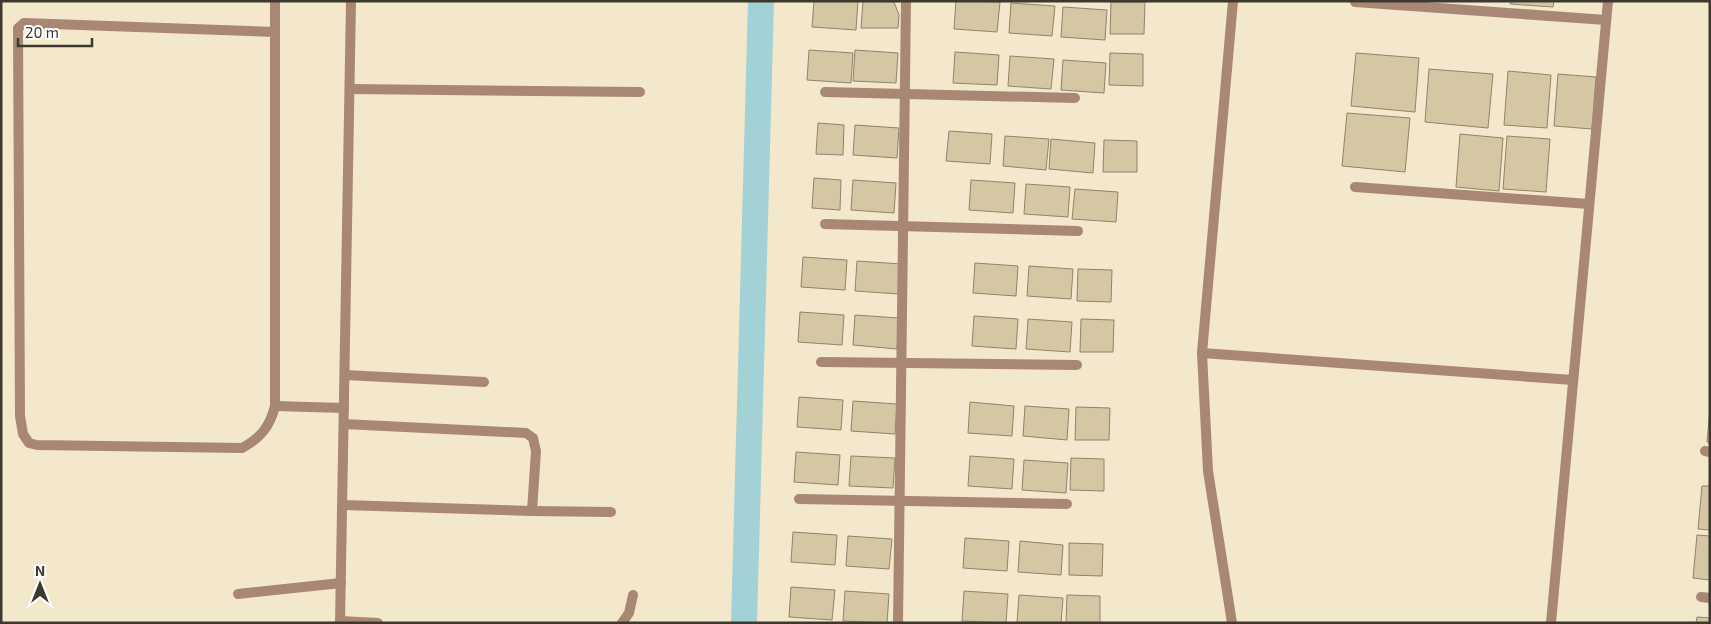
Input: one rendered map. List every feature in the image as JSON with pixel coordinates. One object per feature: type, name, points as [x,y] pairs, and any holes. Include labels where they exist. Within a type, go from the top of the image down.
[{"type":"street","points":[[274,32],[24,23],[18,28],[20,416],[23,434],[29,443],[37,445],[242,448],[262,434],[271,422],[275,406],[275,1]]},
{"type":"street","points":[[352,1],[340,622],[378,623]]},
{"type":"street","points":[[898,623],[906,1]]},
{"type":"street","points":[[1232,623],[1208,471],[1202,353],[1233,1]]},
{"type":"street","points":[[1552,623],[1608,1]]},
{"type":"street","points":[[1355,2],[1606,20]]},
{"type":"street","points":[[350,89],[640,92]]},
{"type":"street","points":[[825,92],[1075,98]]},
{"type":"street","points":[[1355,187],[1589,204]]},
{"type":"street","points":[[825,224],[1078,231]]},
{"type":"street","points":[[1202,353],[1573,380]]},
{"type":"street","points":[[821,362],[1077,365]]},
{"type":"street","points":[[344,374],[484,382]]},
{"type":"street","points":[[275,406],[344,408]]},
{"type":"street","points":[[344,424],[530,434],[536,451],[532,511]]},
{"type":"street","points":[[799,499],[1068,504]]},
{"type":"street","points":[[342,505],[611,512]]},
{"type":"street","points":[[238,594],[340,583]]},
{"type":"street","points":[[622,623],[629,613],[633,595]]},
{"type":"building","points":[[814,1],[858,1],[856,30],[812,27]]},
{"type":"building","points":[[863,1],[894,2],[899,15],[898,28],[861,28]]},
{"type":"building","points":[[956,1],[1000,2],[997,32],[954,29]]},
{"type":"building","points":[[1511,1],[1554,1],[1553,7],[1510,4]]},
{"type":"building","points":[[1111,2],[1145,2],[1144,34],[1110,34]]},
{"type":"building","points":[[1011,3],[1055,6],[1052,36],[1009,33]]},
{"type":"building","points":[[1063,7],[1107,10],[1105,40],[1061,37]]},
{"type":"building","points":[[809,50],[853,53],[851,83],[807,80]]},
{"type":"building","points":[[855,50],[898,53],[896,83],[853,81]]},
{"type":"building","points":[[955,52],[999,55],[997,85],[953,83]]},
{"type":"building","points":[[1110,53],[1143,54],[1143,86],[1109,85]]},
{"type":"building","points":[[1356,53],[1419,58],[1415,112],[1351,106]]},
{"type":"building","points":[[1010,56],[1054,59],[1051,89],[1008,86]]},
{"type":"building","points":[[1063,60],[1106,63],[1104,93],[1061,90]]},
{"type":"building","points":[[1429,69],[1493,74],[1488,128],[1425,122]]},
{"type":"building","points":[[1508,71],[1551,75],[1547,128],[1504,125]]},
{"type":"building","points":[[1558,74],[1596,77],[1592,129],[1554,126]]},
{"type":"building","points":[[1347,113],[1410,118],[1405,172],[1342,166]]},
{"type":"building","points":[[818,123],[844,125],[843,155],[816,154]]},
{"type":"building","points":[[855,125],[899,128],[897,158],[853,155]]},
{"type":"building","points":[[949,131],[992,134],[990,164],[946,161]]},
{"type":"building","points":[[1460,134],[1503,138],[1499,191],[1456,187]]},
{"type":"building","points":[[1005,136],[1049,139],[1046,170],[1003,166]]},
{"type":"building","points":[[1507,136],[1550,139],[1546,192],[1503,189]]},
{"type":"building","points":[[1051,139],[1095,143],[1093,173],[1049,169]]},
{"type":"building","points":[[1104,140],[1137,141],[1137,172],[1103,172]]},
{"type":"building","points":[[814,178],[841,180],[840,210],[812,208]]},
{"type":"building","points":[[853,180],[896,183],[894,213],[851,210]]},
{"type":"building","points":[[971,180],[1015,183],[1013,213],[969,210]]},
{"type":"building","points":[[1026,184],[1070,187],[1068,217],[1024,214]]},
{"type":"building","points":[[1075,189],[1118,192],[1116,222],[1072,219]]},
{"type":"building","points":[[803,257],[847,260],[845,290],[801,287]]},
{"type":"building","points":[[857,261],[901,264],[899,294],[855,291]]},
{"type":"building","points":[[975,263],[1018,266],[1016,296],[973,293]]},
{"type":"building","points":[[1029,266],[1073,269],[1071,299],[1027,296]]},
{"type":"building","points":[[1078,269],[1112,270],[1111,302],[1077,301]]},
{"type":"building","points":[[800,312],[844,315],[842,345],[798,342]]},
{"type":"building","points":[[855,315],[899,318],[897,349],[853,345]]},
{"type":"building","points":[[974,316],[1018,319],[1016,349],[972,346]]},
{"type":"building","points":[[1028,319],[1072,322],[1070,352],[1026,349]]},
{"type":"building","points":[[1081,319],[1114,320],[1113,352],[1080,352]]},
{"type":"building","points":[[799,397],[843,400],[841,430],[797,427]]},
{"type":"building","points":[[853,401],[897,404],[895,434],[851,431]]},
{"type":"building","points":[[970,402],[1014,406],[1012,436],[968,433]]},
{"type":"building","points":[[1025,406],[1069,409],[1067,440],[1023,436]]},
{"type":"building","points":[[1076,407],[1110,408],[1109,440],[1075,440]]},
{"type":"building","points":[[1710,409],[1710,442],[1707,442]]},
{"type":"building","points":[[796,452],[840,455],[838,485],[794,482]]},
{"type":"building","points":[[851,456],[895,458],[893,488],[849,486]]},
{"type":"building","points":[[970,456],[1014,459],[1012,489],[968,486]]},
{"type":"building","points":[[1071,458],[1104,459],[1104,491],[1070,490]]},
{"type":"building","points":[[1024,460],[1068,463],[1066,493],[1022,490]]},
{"type":"building","points":[[1702,486],[1710,486],[1710,530],[1698,529]]},
{"type":"building","points":[[793,532],[837,535],[835,565],[791,562]]},
{"type":"building","points":[[1697,535],[1710,536],[1710,580],[1693,578]]},
{"type":"building","points":[[848,536],[892,539],[889,569],[846,566]]},
{"type":"building","points":[[965,538],[1009,541],[1007,571],[963,568]]},
{"type":"building","points":[[1020,541],[1063,545],[1061,575],[1018,572]]},
{"type":"building","points":[[1069,543],[1103,544],[1102,576],[1069,575]]},
{"type":"building","points":[[791,587],[835,590],[832,620],[789,617]]},
{"type":"building","points":[[845,591],[889,594],[887,623],[843,621]]},
{"type":"building","points":[[964,591],[1008,594],[1006,623],[962,621]]},
{"type":"building","points":[[1019,595],[1063,598],[1061,623],[1017,623]]},
{"type":"building","points":[[1067,595],[1100,596],[1100,623],[1066,623]]},
{"type":"building","points":[[1697,617],[1710,618],[1710,623],[1696,623]]},
{"type":"waterway","points":[[744,623],[761,1]]}]
